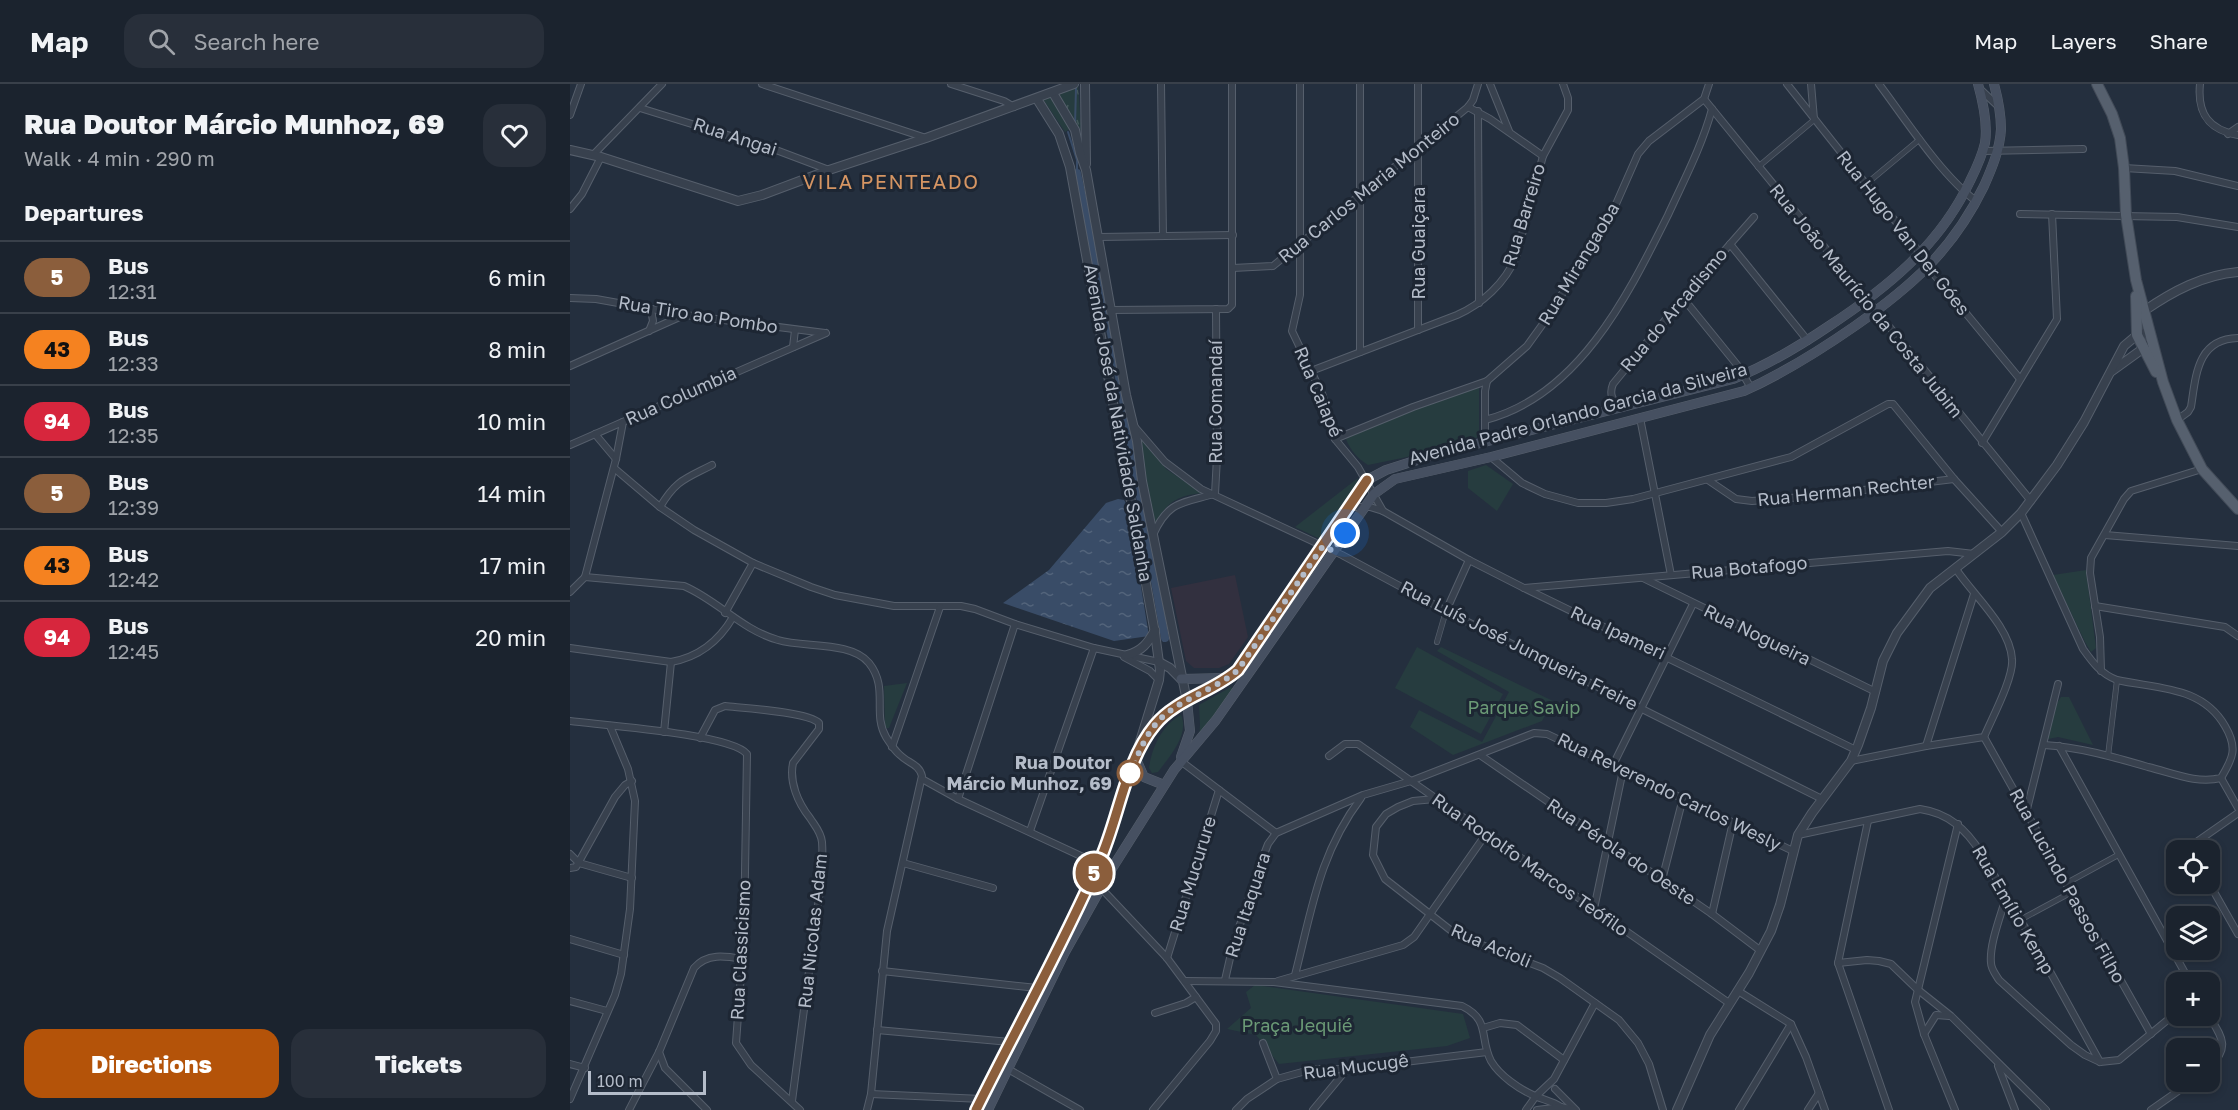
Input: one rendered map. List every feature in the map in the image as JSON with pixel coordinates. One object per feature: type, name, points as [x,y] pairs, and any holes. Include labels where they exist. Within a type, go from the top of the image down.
[{"type":"main road","name":"Avenida Padre Orlando Garcia da Silveira","points":[[1174,770],[1216,720],[1363,508],[1374,494],[1395,479],[1491,457],[1751,388],[1801,362],[1875,312],[1912,283],[1960,229],[1991,171],[2001,131],[2000,108],[1994,84]]},
{"type":"main road","points":[[2097,84],[2117,127],[2124,168],[2126,215],[2136,280],[2163,382],[2177,420],[2202,469],[2238,510]]},
{"type":"main road","name":"Avenida Padre Orlando Garcia da Silveira","points":[[1367,480],[1386,470],[1485,441],[1743,375],[1778,359],[1808,341],[1866,300],[1920,254],[1943,227],[1965,192],[1983,151],[1986,131],[1977,86]]},
{"type":"main road","points":[[2136,280],[2137,335],[2163,382]]},
{"type":"main road","points":[[976,1110],[1099,863],[1136,756],[1155,724],[1165,714],[1228,678],[1245,659],[1367,480]]},
{"type":"main road","points":[[1181,679],[1228,678]]},
{"type":"main road","points":[[988,1110],[1050,982],[1101,888],[1174,770],[1190,731],[1187,701]]},
{"type":"main road","points":[[1136,756],[1144,777],[1164,785]]},
{"type":"street","points":[[570,115],[572,100],[581,84]]},
{"type":"street","points":[[570,209],[587,186],[597,156],[662,84]]},
{"type":"street","points":[[762,84],[926,138]]},
{"type":"street","points":[[951,84],[1004,101],[1014,107]]},
{"type":"street","points":[[1084,84],[1086,170]]},
{"type":"street","points":[[1161,84],[1163,236]]},
{"type":"street","points":[[1111,310],[1228,309],[1232,305],[1232,84]]},
{"type":"street","name":"Rua Caiapé","points":[[1300,84],[1300,295],[1292,331],[1323,396],[1330,429],[1335,439],[1348,453],[1374,494]]},
{"type":"street","points":[[1360,84],[1360,352]]},
{"type":"street","name":"Rua Guaiçara","points":[[1418,84],[1418,330]]},
{"type":"street","name":"Rua Carlos Maria Monteiro","points":[[1233,268],[1271,268],[1468,107],[1478,84]]},
{"type":"street","points":[[1490,84],[1509,132]]},
{"type":"street","points":[[1543,156],[1568,110],[1568,98],[1563,84]]},
{"type":"street","points":[[1704,99],[1709,84]]},
{"type":"street","name":"Rua Hugo Van Der Góes","points":[[1787,84],[1928,267],[2020,380]]},
{"type":"street","points":[[1758,167],[1814,120],[1811,84]]},
{"type":"street","points":[[1879,84],[1920,139],[1965,192],[1976,201]]},
{"type":"street","points":[[2200,84],[2200,103],[2212,126],[2228,134],[2238,135]]},
{"type":"street","points":[[570,150],[597,156],[738,201],[762,195],[926,138],[1070,85]]},
{"type":"street","name":"Avenida Padre Orlando Garcia da Silveira","points":[[1977,86],[2000,108]]},
{"type":"street","name":"Avenida José da Natividade Saldanha","points":[[1053,93],[1075,130],[1086,170],[1153,535],[1187,701]]},
{"type":"street","name":"Avenida José da Natividade Saldanha","points":[[1037,99],[1063,142],[1070,167],[1160,662],[1159,680],[1136,756]]},
{"type":"street","name":"Rua João Maurício da Costa Jubim","points":[[1704,99],[2031,501]]},
{"type":"street","name":"Rua Mirangaoba","points":[[1487,381],[1522,351],[1550,314],[1612,211],[1638,154],[1649,141],[1704,99]]},
{"type":"street","name":"Rua Carlos Maria Monteiro","points":[[1468,107],[1478,111]]},
{"type":"street","name":"Rua Angai","points":[[640,108],[776,150],[829,170]]},
{"type":"street","points":[[1485,420],[1504,415],[1545,392],[1593,345],[1639,272],[1682,190],[1712,109]]},
{"type":"street","points":[[1478,111],[1479,303]]},
{"type":"street","name":"Rua Barreiro","points":[[1311,371],[1457,315],[1479,303],[1506,274],[1516,257],[1543,156],[1478,111]]},
{"type":"street","points":[[2228,134],[2238,127]]},
{"type":"street","points":[[1865,185],[1920,139]]},
{"type":"street","points":[[1983,151],[2083,149]]},
{"type":"street","points":[[2124,168],[2175,171],[2238,186]]},
{"type":"street","points":[[2020,214],[2177,217],[2238,227]]},
{"type":"street","points":[[1982,443],[2055,323],[2058,313],[2052,214]]},
{"type":"street","name":"Rua do Arcadismo","points":[[1619,407],[1610,391],[1613,384],[1683,298],[1754,217]]},
{"type":"street","points":[[1099,237],[1233,235]]},
{"type":"street","points":[[1730,244],[1808,341]]},
{"type":"street","points":[[2144,311],[2205,278],[2238,272]]},
{"type":"street","name":"Rua Tiro ao Pombo","points":[[570,298],[603,300],[685,315],[825,333]]},
{"type":"street","points":[[1683,298],[1751,388]]},
{"type":"street","points":[[649,332],[653,321],[651,309]]},
{"type":"street","name":"Rua Comandaí","points":[[1215,494],[1216,309]]},
{"type":"street","points":[[570,366],[685,315]]},
{"type":"street","points":[[793,347],[795,330]]},
{"type":"street","name":"Rua Columbia","points":[[570,445],[825,333]]},
{"type":"street","points":[[1677,1110],[1696,1064],[1761,951],[1776,919],[1798,836],[1851,761],[1876,692],[1883,661],[1897,633],[1930,588],[2002,532],[2021,513],[2057,465],[2084,422],[2124,346],[2137,335],[2151,336],[2143,349],[2127,358],[2110,373]]},
{"type":"street","points":[[2177,420],[2188,412],[2191,406],[2197,370],[2207,350],[2217,343],[2238,338]]},
{"type":"street","points":[[1335,439],[1405,410],[1487,381],[1485,441]]},
{"type":"street","points":[[1491,457],[1522,483],[1558,499],[1606,503],[1654,494],[1791,457],[1890,404],[1898,407],[1954,479],[2002,532]]},
{"type":"street","points":[[1640,418],[1671,575]]},
{"type":"street","points":[[570,592],[585,577],[614,468],[622,422]]},
{"type":"street","name":"Rua Luís José Junqueira Freire","points":[[1133,426],[1165,462],[1190,481],[1822,799]]},
{"type":"street","points":[[595,434],[616,459]]},
{"type":"street","points":[[660,507],[670,489],[677,483],[712,465]]},
{"type":"street","points":[[614,468],[660,507],[753,563],[835,595],[894,606],[961,606],[975,609],[1094,648],[1160,662],[1181,679]]},
{"type":"street","points":[[2101,670],[2100,637],[2090,573],[2091,558],[2124,499],[2131,491],[2202,469]]},
{"type":"street","name":"Rua Herman Rechter","points":[[1708,480],[1736,499],[1752,501],[1954,479]]},
{"type":"street","points":[[1153,535],[1164,514],[1176,504],[1215,494]]},
{"type":"street","points":[[1374,494],[1383,511]]},
{"type":"street","name":"Rua Ipameri","points":[[1349,507],[1383,511],[1524,588],[1856,750]]},
{"type":"street","points":[[2021,513],[2083,649],[2094,664],[2117,680],[2198,698],[2213,709],[2231,735],[2234,748],[2230,764],[2221,778],[2200,781],[2108,756],[2044,745]]},
{"type":"street","points":[[2105,535],[2238,546]]},
{"type":"street","name":"Rua Botafogo","points":[[1524,588],[1948,551],[1974,554]]},
{"type":"street","points":[[1437,642],[1446,611],[1469,560]]},
{"type":"street","points":[[725,613],[753,563]]},
{"type":"street","points":[[1851,761],[1984,737],[2007,683],[2013,660],[2008,644],[1995,620],[1956,569]]},
{"type":"street","points":[[585,577],[684,586],[696,591],[725,613],[780,641],[849,650],[864,658],[879,679],[882,728],[899,755],[919,768],[922,779],[888,931],[882,971],[871,1094],[867,1110]]},
{"type":"street","name":"Rua Nogueira","points":[[1640,577],[1876,692]]},
{"type":"street","points":[[1926,746],[1974,594]]},
{"type":"street","points":[[1613,765],[1693,604]]},
{"type":"street","points":[[2095,606],[2225,627],[2238,636]]},
{"type":"street","points":[[892,747],[940,607]]},
{"type":"street","points":[[570,648],[671,662],[684,660],[699,653],[716,640],[733,617]]},
{"type":"street","points":[[958,799],[1015,624]]},
{"type":"street","points":[[1155,631],[1164,649],[1169,650],[1175,645]]},
{"type":"street","points":[[1127,655],[1144,648],[1155,631]]},
{"type":"street","points":[[1030,831],[1094,648]]},
{"type":"street","points":[[1112,652],[1138,663],[1159,680]]},
{"type":"street","points":[[664,732],[671,662]]},
{"type":"street","points":[[2108,756],[2117,680]]},
{"type":"street","points":[[2026,814],[2058,684]]},
{"type":"street","name":"Rua Nicolas Adam","points":[[700,738],[713,713],[721,706],[803,716],[816,720],[820,725],[793,763],[792,780],[804,810],[819,832],[822,843],[819,892],[792,1101]]},
{"type":"street","points":[[570,721],[700,738]]},
{"type":"street","points":[[570,1099],[585,1068],[618,984],[624,955],[636,813],[632,781],[610,726]]},
{"type":"street","name":"Rua Reverendo Carlos Wesly","points":[[1276,833],[1363,795],[1410,782],[1540,732],[1793,851]]},
{"type":"street","name":"Rua Lucindo Passos Filho","points":[[1984,737],[2151,1034]]},
{"type":"street","name":"Rua Classicismo","points":[[700,738],[744,751],[747,754],[742,959],[736,1043],[751,1065],[800,1110]]},
{"type":"street","name":"Rua Rodolfo Marcos Teófilo","points":[[1329,756],[1345,744],[1356,744],[1730,1003]]},
{"type":"street","points":[[2059,746],[2184,972]]},
{"type":"street","name":"Rua Pérola do Oeste","points":[[1480,755],[1712,914],[1761,951]]},
{"type":"street","points":[[1182,762],[1276,833]]},
{"type":"street","points":[[1594,909],[1623,770]]},
{"type":"street","points":[[2221,778],[2238,808]]},
{"type":"street","points":[[922,779],[958,799],[1111,870]]},
{"type":"street","points":[[570,868],[576,867],[579,863],[619,791],[632,781]]},
{"type":"street","name":"Rua Mucurure","points":[[1167,958],[1219,790]]},
{"type":"street","points":[[1295,975],[1322,868],[1336,837],[1363,795]]},
{"type":"street","points":[[1662,880],[1683,798]]},
{"type":"street","name":"Rua Acioli","points":[[1435,799],[1413,801],[1386,814],[1376,827],[1373,855],[1385,879],[1428,915],[1458,936],[1544,968],[1619,1020],[1638,1043],[1649,1064],[1663,1110]]},
{"type":"street","name":"Rua Emílio Kemp","points":[[1798,836],[1920,809],[1931,811],[1958,824],[1971,838],[2020,920],[2100,1062]]},
{"type":"street","points":[[2199,840],[2238,813]]},
{"type":"street","points":[[1868,821],[1838,963],[1889,1110]]},
{"type":"street","points":[[1712,914],[1733,822]]},
{"type":"street","points":[[1955,1110],[1924,1034],[1915,1002],[1958,824]]},
{"type":"street","name":"Rua Itaquara","points":[[1226,980],[1233,945],[1263,857],[1276,833]]},
{"type":"street","points":[[1274,982],[1403,945],[1414,937],[1486,834]]},
{"type":"street","points":[[570,854],[579,863],[632,878]]},
{"type":"street","points":[[2065,884],[2118,855]]},
{"type":"street","points":[[903,863],[993,888]]},
{"type":"street","points":[[1101,888],[1167,958],[1216,1024],[1216,1031],[1153,1110]]},
{"type":"street","points":[[2020,920],[2070,893]]},
{"type":"street","points":[[2215,894],[2238,934]]},
{"type":"street","points":[[2006,897],[1992,948],[1991,963],[1994,972],[1999,980],[2045,1023],[2085,1055],[2100,1062],[2119,1060],[2166,1021]]},
{"type":"street","points":[[570,939],[624,955]]},
{"type":"street","points":[[629,1110],[659,1052],[694,968],[717,956],[742,959]]},
{"type":"street","points":[[1838,963],[1879,961],[1891,964],[1917,989],[1951,1016],[2046,1110]]},
{"type":"street","points":[[882,971],[1038,988]]},
{"type":"street","points":[[1185,981],[1274,982],[1462,1006],[1480,1018],[1487,1052],[1499,1071],[1536,1096],[1560,1107],[1575,1110]]},
{"type":"street","points":[[1738,991],[1791,1024],[1825,1110]]},
{"type":"street","points":[[1155,1013],[1186,1003],[1196,997]]},
{"type":"street","points":[[570,1000],[607,1011]]},
{"type":"street","points":[[1526,1110],[1536,1096],[1554,1079],[1595,1003]]},
{"type":"street","points":[[1924,1034],[1935,1015],[1951,1016]]},
{"type":"street","points":[[1483,1028],[1500,1023],[1517,1025],[1564,1060]]},
{"type":"street","points":[[1739,1110],[1791,1024]]},
{"type":"street","points":[[2215,1026],[2222,1038],[2220,1055]]},
{"type":"street","points":[[877,1030],[1010,1042]]},
{"type":"street","points":[[1263,1043],[1277,1079]]},
{"type":"street","points":[[659,1052],[665,1068],[706,1110]]},
{"type":"street","name":"Rua Mucugê","points":[[1236,1110],[1247,1099],[1277,1079],[1313,1070],[1347,1069],[1487,1052]]},
{"type":"street","points":[[1997,1063],[2014,1110]]},
{"type":"street","points":[[570,1064],[585,1068]]},
{"type":"street","points":[[1008,1069],[1077,1109]]},
{"type":"street","points":[[1312,1110],[1347,1069]]},
{"type":"street","points":[[1554,1079],[1560,1107]]},
{"type":"street","points":[[1556,1089],[1575,1110]]},
{"type":"street","points":[[2151,1110],[2177,1092]]},
{"type":"street","points":[[1808,1110],[1819,1093]]},
{"type":"street","points":[[871,1094],[982,1099]]},
{"type":"street","points":[[1537,1110],[1560,1107]]},
{"type":"shaded area","points":[[1235,575],[1248,637],[1229,664],[1219,668],[1194,668],[1186,661],[1171,588]]},
{"type":"green space","points":[[1078,84],[1081,130],[1073,120],[1073,127],[1065,132],[1043,99]]},
{"type":"green space","points":[[1479,387],[1479,437],[1368,465],[1355,454],[1346,439],[1352,431]]},
{"type":"green space","points":[[1142,440],[1166,469],[1202,493],[1185,496],[1173,502],[1163,511],[1154,525],[1143,468]]},
{"type":"green space","points":[[1486,465],[1513,484],[1497,511],[1468,488],[1468,471]]},
{"type":"green space","points":[[1358,478],[1348,502],[1320,539],[1295,527]]},
{"type":"green space","points":[[2086,570],[2096,648],[2091,652],[2053,575]]},
{"type":"green space","points":[[1417,647],[1503,694],[1481,734],[1395,688]]},
{"type":"green space","name":"Parque Savip","points":[[1441,647],[1553,701],[1542,721],[1453,755],[1410,727],[1419,710],[1482,742],[1509,692],[1437,651]]},
{"type":"green space","points":[[907,683],[889,728],[885,728],[884,686]]},
{"type":"green space","points":[[1231,687],[1234,690],[1199,739],[1199,705]]},
{"type":"green space","points":[[2061,697],[2069,697],[2093,745],[2058,737],[2048,739],[2057,703]]},
{"type":"green space","points":[[1181,715],[1183,730],[1177,745],[1158,772],[1152,773],[1149,768],[1150,760],[1159,737],[1174,719]]},
{"type":"green space","name":"Praça Jequié","points":[[1255,985],[1463,1014],[1470,1038],[1447,1046],[1279,1064],[1256,1035],[1227,1029],[1251,1008],[1246,992]]},
{"type":"water","points":[[1118,499],[1124,500],[1128,507],[1149,636],[1114,641],[1003,603],[1049,570],[1106,503]]},
{"type":"waterway","points":[[1075,125],[1076,88]]},
{"type":"waterway","points":[[1068,132],[1077,160],[1077,173]]},
{"type":"waterway","points":[[1077,173],[1113,343],[1165,638]]},
{"type":"bus line","name":"5","points":[[976,1110],[1081,903],[1106,846],[1137,754],[1146,737],[1165,714],[1238,670],[1367,480]]},
{"type":"place","name":"Rua Doutor Márcio Munhoz, 69","points":[[1130,773]]},
{"type":"district","name":"VILA PENTEADO","points":[[891,182]]},
{"type":"route","points":[[1130,773],[1137,754],[1155,724],[1177,706],[1228,678],[1238,670],[1323,546],[1333,551],[1345,533]]}]
